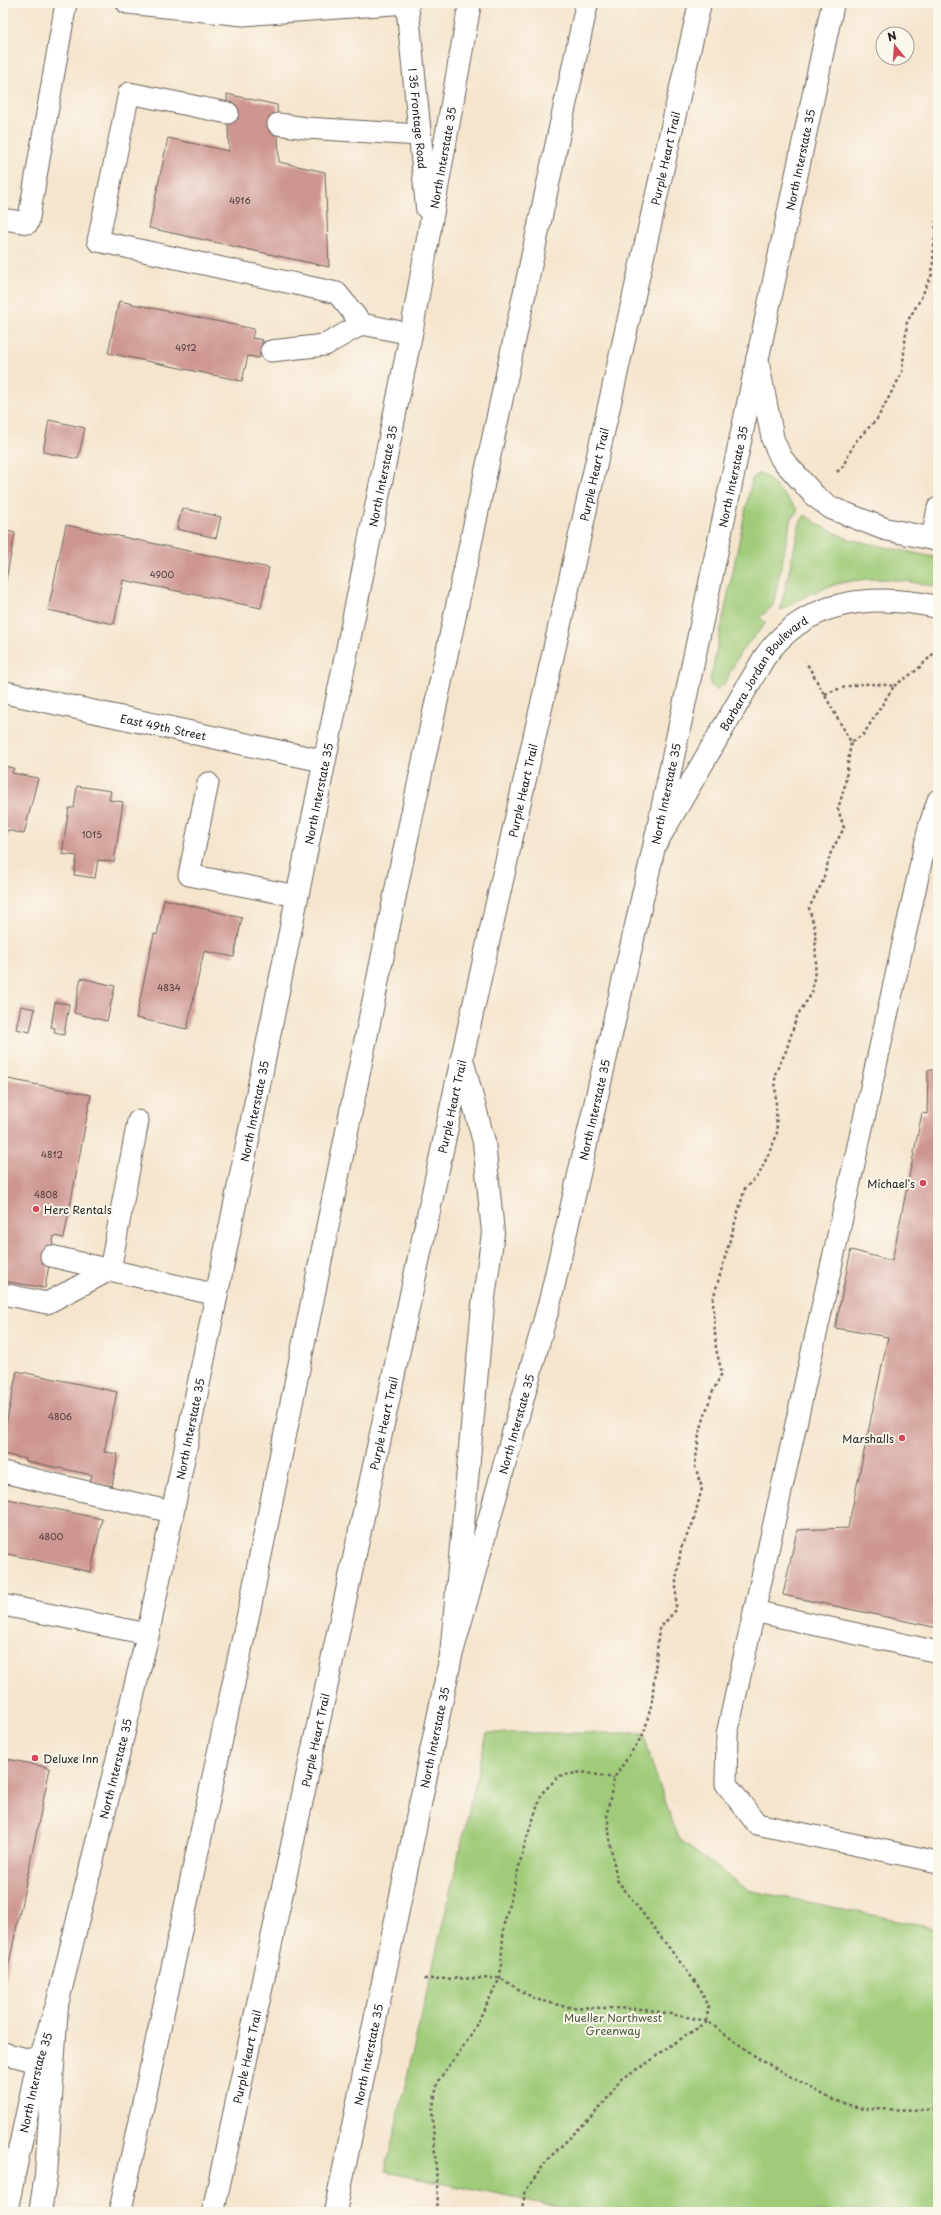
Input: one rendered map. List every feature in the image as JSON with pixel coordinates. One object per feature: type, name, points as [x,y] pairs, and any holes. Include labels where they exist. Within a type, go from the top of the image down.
[{"type":"main road","name":"I 35 Frontage Road","points":[[407,3],[430,233]]},
{"type":"main road","name":"North Interstate 35","points":[[6,2212],[38,2062],[57,2005],[148,1634],[411,334],[470,3]]},
{"type":"main road","points":[[120,2212],[253,1589],[401,866],[587,3]]},
{"type":"main road","name":"Purple Heart Trail","points":[[213,2212],[462,1058],[700,3]]},
{"type":"main road","name":"North Interstate 35","points":[[335,2212],[451,1656],[550,1301],[654,847],[833,3]]},
{"type":"main road","points":[[757,359],[772,440],[781,458],[794,475],[831,508],[885,529],[935,540]]},
{"type":"main road","name":"Barbara Jordan Boulevard","points":[[654,847],[764,658],[773,646],[784,636],[808,617],[840,604],[884,599],[938,607]]},
{"type":"main road","name":"East 49th Street","points":[[3,692],[324,761]]},
{"type":"main road","points":[[451,1656],[483,1305],[493,1233],[484,1142],[462,1058]]},
{"type":"main road","points":[[40,2212],[46,2175],[57,2005]]},
{"type":"lane","points":[[3,219],[28,224],[66,3]]},
{"type":"lane","points":[[127,3],[242,9],[407,3]]},
{"type":"lane","points":[[228,113],[129,93],[98,241],[337,292],[362,324],[411,334]]},
{"type":"lane","points":[[278,124],[306,128],[419,134]]},
{"type":"lane","points":[[271,351],[326,345],[362,324]]},
{"type":"lane","points":[[935,540],[938,508]]},
{"type":"lane","points":[[208,783],[189,875],[297,896]]},
{"type":"lane","points":[[938,800],[927,835],[727,1734],[726,1784],[757,1824],[938,1862]]},
{"type":"lane","points":[[110,1270],[138,1121]]},
{"type":"lane","points":[[50,1256],[216,1295]]},
{"type":"lane","points":[[3,1294],[47,1303],[110,1270]]},
{"type":"lane","points":[[3,1472],[172,1512]]},
{"type":"lane","points":[[3,1605],[148,1634]]},
{"type":"lane","points":[[754,1611],[938,1652]]},
{"type":"lane","points":[[3,2052],[38,2062]]},
{"type":"path","points":[[832,477],[843,466],[855,442],[877,419],[902,373],[907,322],[920,300],[932,274],[938,198]]},
{"type":"path","points":[[851,742],[863,735],[894,686],[917,670],[938,649]]},
{"type":"path","points":[[708,2021],[708,2008],[700,1988],[617,1880],[611,1848],[607,1813],[614,1778],[644,1733],[652,1702],[659,1629],[676,1610],[676,1581],[681,1548],[693,1524],[702,1488],[695,1466],[699,1435],[711,1395],[722,1373],[716,1349],[713,1299],[745,1188],[760,1174],[776,1135],[775,1074],[786,1051],[797,1016],[812,992],[816,963],[816,949],[815,929],[809,908],[822,883],[831,852],[844,828],[838,810],[845,785],[851,742],[806,662]]},
{"type":"path","points":[[825,694],[848,684],[876,684],[894,686]]},
{"type":"path","points":[[435,2212],[438,2197],[432,2112],[438,2081],[470,2036],[500,1978],[504,1924],[526,1840],[542,1793],[559,1776],[582,1772],[614,1778]]},
{"type":"path","points":[[424,1979],[500,1978],[535,1999],[566,2007],[644,2009],[708,2021],[759,2059],[833,2100],[863,2109],[938,2110]]},
{"type":"path","points":[[522,2212],[526,2190],[548,2159],[601,2107],[622,2078],[649,2062],[665,2048],[708,2021]]},
{"type":"green space","points":[[758,473],[765,475],[798,510],[791,519],[773,606],[760,617],[766,623],[740,653],[724,684],[717,689],[711,686],[710,681],[752,479]]},
{"type":"green space","points":[[805,515],[823,527],[848,539],[938,558],[938,587],[894,580],[856,580],[820,590],[780,611],[800,523]]},
{"type":"green space","name":"Mueller Northwest Greenway","points":[[487,1733],[644,1733],[652,1764],[679,1840],[748,1890],[938,1928],[938,2212],[583,2212],[385,2172]]},
{"type":"building","points":[[227,94],[277,105],[279,162],[325,172],[329,267],[149,228],[168,138],[229,151]]},
{"type":"building","points":[[119,301],[254,329],[252,338],[263,340],[259,358],[248,356],[242,381],[108,353]]},
{"type":"building","points":[[49,420],[85,428],[78,459],[43,452]]},
{"type":"building","points":[[182,508],[221,517],[216,538],[177,529]]},
{"type":"building","points":[[66,525],[269,568],[261,608],[123,580],[114,624],[48,610]]},
{"type":"building","points":[[3,530],[15,533],[4,590],[3,590]]},
{"type":"building","points":[[3,766],[14,768],[12,773],[38,778],[24,834],[7,830],[6,835],[3,835]]},
{"type":"building","points":[[77,786],[111,791],[109,800],[123,802],[114,862],[98,860],[95,878],[74,875],[77,856],[62,854],[69,808],[74,808]]},
{"type":"building","points":[[164,899],[242,918],[234,957],[204,951],[187,1029],[136,1018],[154,934],[157,935]]},
{"type":"building","points":[[81,978],[115,986],[107,1021],[74,1013]]},
{"type":"building","points":[[55,1002],[69,1004],[64,1035],[54,1033],[55,1028],[51,1027]]},
{"type":"building","points":[[21,1006],[35,1009],[30,1032],[16,1029]]},
{"type":"building","name":"Marshalls","points":[[928,1070],[938,1070],[938,1628],[783,1595],[797,1530],[848,1528],[888,1337],[835,1328],[851,1250],[892,1261],[922,1113],[927,1114]]},
{"type":"building","name":"Herc Rentals","points":[[3,1078],[91,1095],[64,1238],[54,1236],[45,1288],[3,1281]]},
{"type":"building","points":[[17,1371],[117,1392],[104,1452],[118,1454],[112,1486],[90,1482],[92,1475],[26,1461],[26,1459],[3,1454],[3,1439]]},
{"type":"building","points":[[3,1498],[102,1519],[91,1572],[3,1553]]},
{"type":"building","points":[[3,1758],[50,1768],[4,1987],[3,1987]]},
{"type":"place","name":"Michael's","points":[[923,1183]]},
{"type":"place","name":"Herc Rentals","points":[[36,1209]]},
{"type":"place","name":"Marshalls","points":[[902,1438]]},
{"type":"place","name":"Deluxe Inn","points":[[35,1758]]}]
